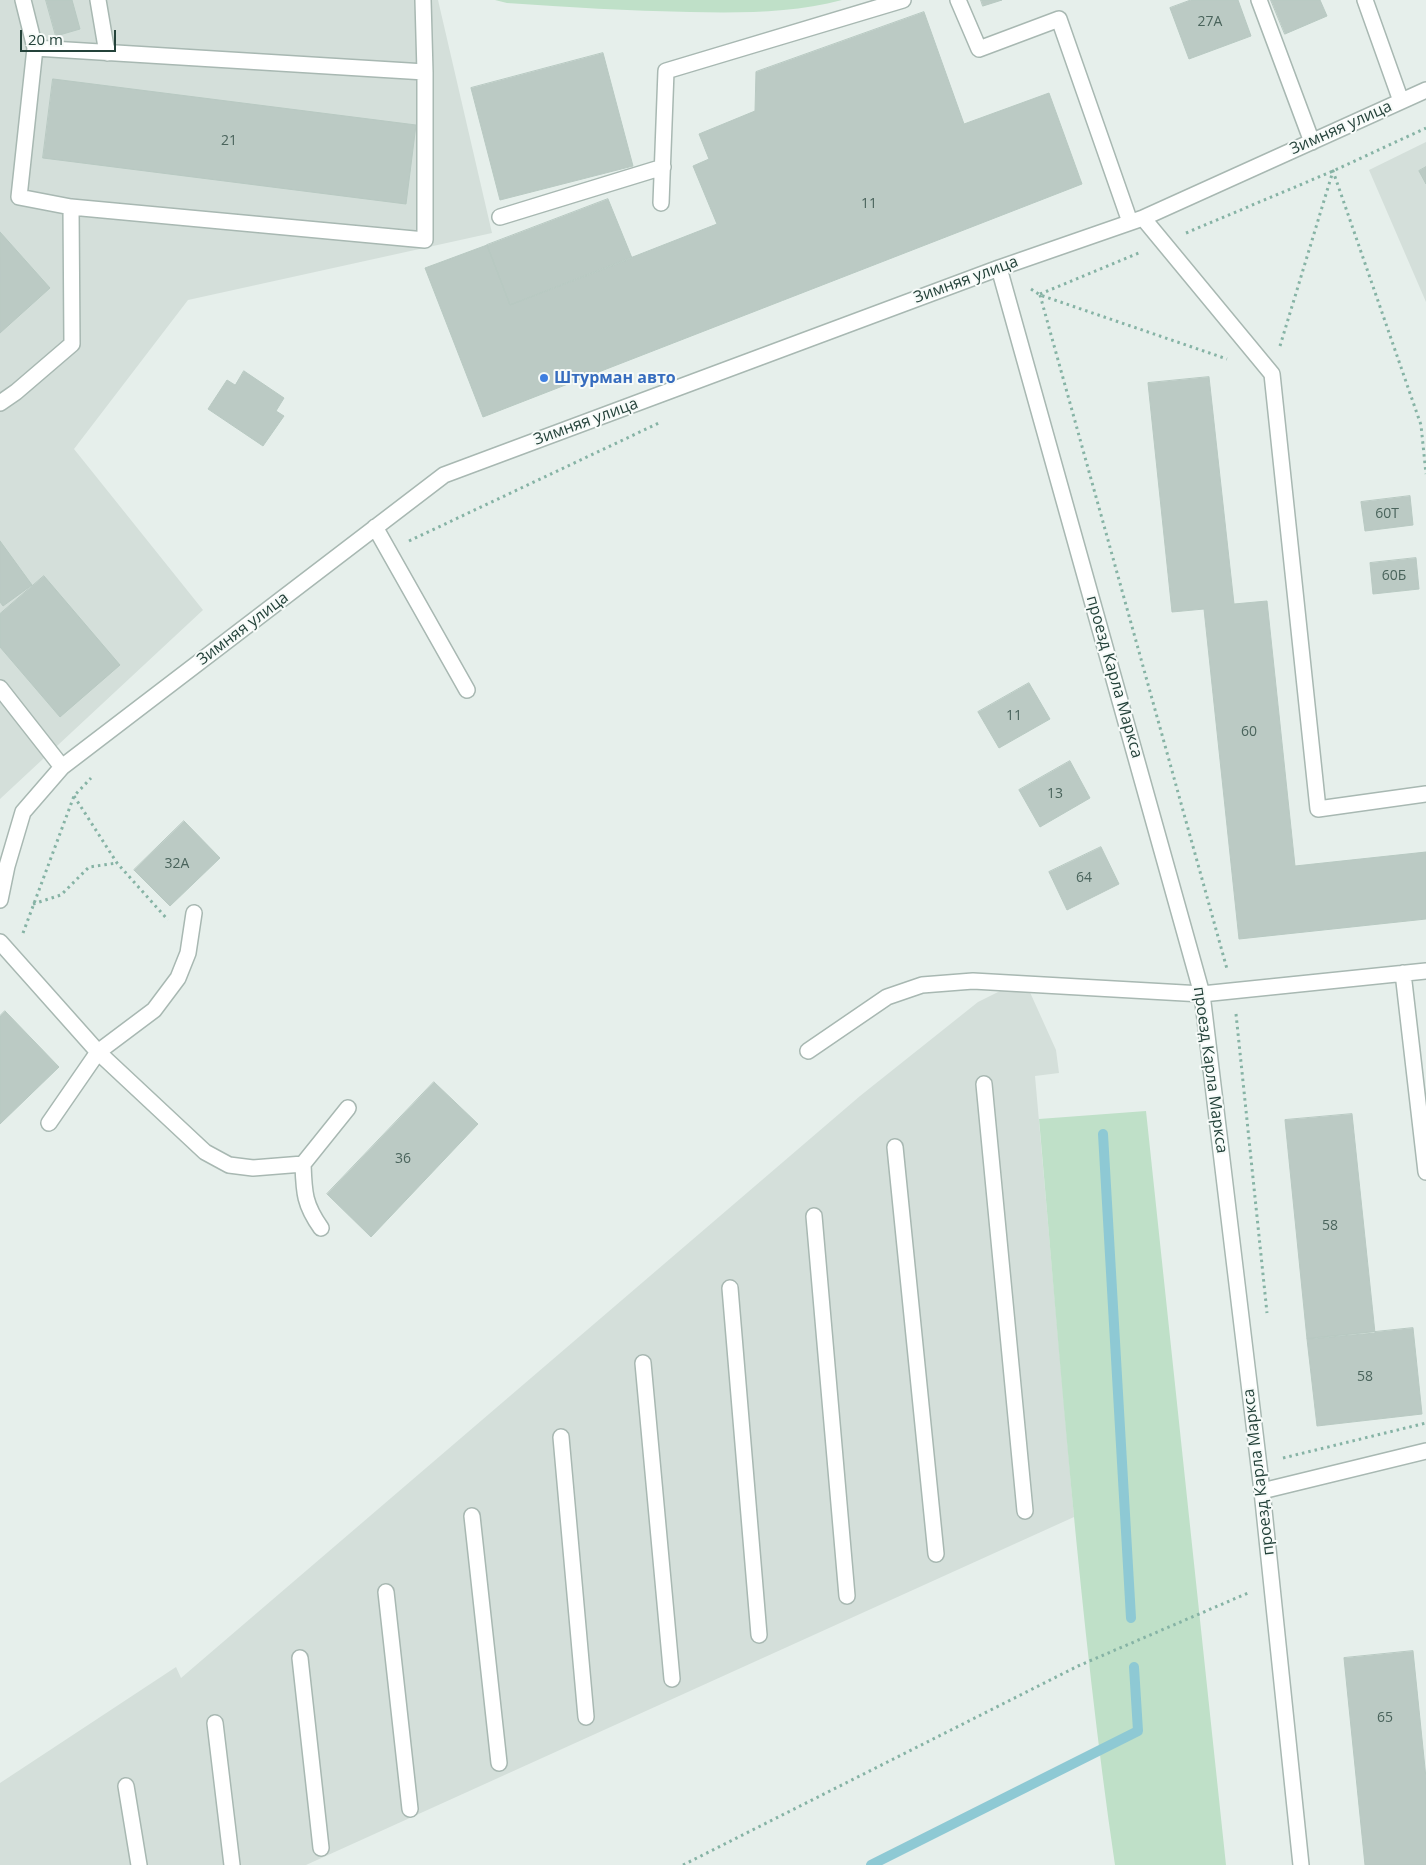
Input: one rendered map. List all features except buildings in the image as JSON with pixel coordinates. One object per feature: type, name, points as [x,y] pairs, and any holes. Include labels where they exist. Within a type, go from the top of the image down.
[{"type":"street","points":[[24,0],[35,48],[20,197],[71,208],[425,240],[423,0]]},
{"type":"street","points":[[98,0],[107,53]]},
{"type":"street","points":[[662,203],[666,72],[903,0]]},
{"type":"street","points":[[958,0],[978,49],[1059,19],[1136,220],[1164,243],[1272,374],[1318,809],[1426,794]]},
{"type":"street","points":[[1259,0],[1312,142]]},
{"type":"street","points":[[1366,0],[1401,101]]},
{"type":"street","points":[[35,48],[425,72]]},
{"type":"street","name":"Зимняя улица","points":[[0,900],[3,866],[23,812],[62,767],[444,475],[999,268],[1136,220],[1426,90]]},
{"type":"street","points":[[500,217],[663,167]]},
{"type":"street","points":[[0,403],[16,392],[72,344],[71,208]]},
{"type":"street","name":"проезд Карла Маркса","points":[[999,268],[1202,994],[1262,1491],[1301,1865]]},
{"type":"street","points":[[375,528],[467,690]]},
{"type":"street","points":[[0,688],[62,767]]},
{"type":"street","points":[[49,1123],[98,1052],[154,1010],[178,978],[188,953],[194,913]]},
{"type":"street","points":[[0,942],[98,1052],[205,1152],[229,1165],[253,1168],[303,1164]]},
{"type":"street","points":[[808,1051],[887,997],[922,985],[974,981],[1202,994],[1426,971]]},
{"type":"street","points":[[1403,973],[1426,1172]]},
{"type":"street","points":[[984,1084],[1025,1511]]},
{"type":"street","points":[[321,1228],[311,1214],[304,1196],[303,1164],[348,1108]]},
{"type":"street","points":[[895,1147],[936,1554]]},
{"type":"street","points":[[814,1216],[847,1596]]},
{"type":"street","points":[[730,1288],[759,1634]]},
{"type":"street","points":[[643,1363],[672,1679]]},
{"type":"street","points":[[561,1437],[586,1717]]},
{"type":"street","points":[[1262,1491],[1426,1451]]},
{"type":"street","points":[[472,1516],[499,1763]]},
{"type":"street","points":[[386,1592],[410,1809]]},
{"type":"street","points":[[300,1658],[321,1848]]},
{"type":"street","points":[[215,1723],[232,1865]]},
{"type":"street","points":[[126,1786],[140,1865]]},
{"type":"path","points":[[1235,361],[1040,295],[1333,171],[1426,128]]},
{"type":"path","points":[[1272,374],[1333,171]]},
{"type":"path","points":[[1333,171],[1421,424],[1426,474]]},
{"type":"path","points":[[74,796],[117,863],[189,943]]},
{"type":"path","points":[[33,904],[61,896],[89,867],[117,863]]},
{"type":"path","points":[[1283,1458],[1426,1423]]},
{"type":"path","points":[[683,1865],[1078,1666],[1272,1583]]},
{"type":"shaded area","points":[[0,0],[438,0],[492,233],[188,300],[74,449],[203,610],[0,799]]},
{"type":"shaded area","points":[[1426,142],[1426,302],[1369,170]]},
{"type":"shaded area","points":[[1024,979],[1056,1050],[1059,1073],[1035,1076],[1074,1517],[306,1865],[0,1865],[0,1783],[176,1667],[181,1678],[860,1096],[978,1002]]},
{"type":"green space","points":[[495,0],[842,0],[786,10],[728,12],[598,9],[507,3]]},
{"type":"green space","points":[[1146,1111],[1226,1865],[1115,1865],[1102,1772],[1081,1586],[1039,1119]]},
{"type":"waterway","points":[[1103,1134],[1131,1618]]},
{"type":"waterway","points":[[871,1865],[1138,1731],[1134,1667]]},
{"type":"place","name":"Штурман авто","points":[[544,378]]}]
